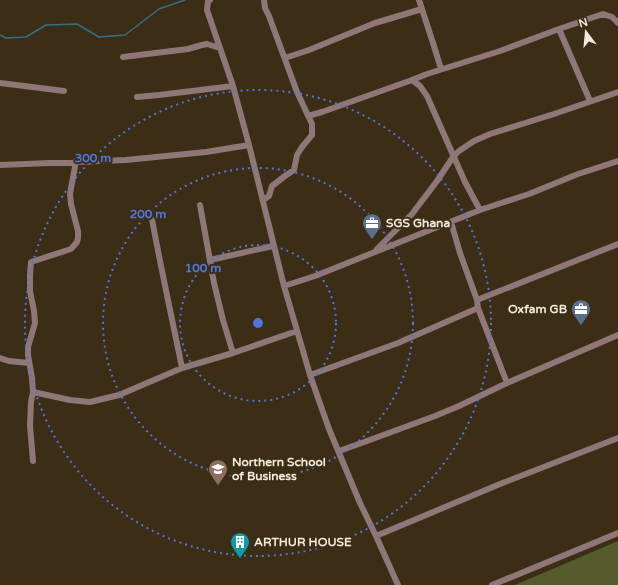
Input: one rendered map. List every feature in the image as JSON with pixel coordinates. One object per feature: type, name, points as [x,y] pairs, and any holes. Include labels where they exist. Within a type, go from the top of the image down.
[{"type":"street","points":[[210,0],[207,10],[232,86],[249,145],[273,246],[310,375],[338,451],[398,585]]},
{"type":"street","points":[[263,200],[269,196],[272,186],[294,170],[297,155],[312,135],[312,124],[297,92],[265,8],[264,0]]},
{"type":"street","points":[[419,0],[441,70]]},
{"type":"street","points":[[285,58],[309,50],[375,23],[422,9]]},
{"type":"street","points":[[308,116],[603,14],[612,17],[618,23]]},
{"type":"street","points":[[559,29],[590,101]]},
{"type":"street","points":[[123,57],[188,48],[202,44],[220,48]]},
{"type":"street","points":[[412,80],[420,86],[427,96],[465,182],[480,210]]},
{"type":"street","points":[[0,83],[64,91]]},
{"type":"street","points":[[137,97],[232,86]]},
{"type":"street","points":[[375,251],[412,214],[438,181],[454,157],[474,141],[490,134],[618,92]]},
{"type":"street","points":[[0,165],[141,158],[206,152],[249,145]]},
{"type":"street","points":[[284,286],[315,276],[480,210],[529,194],[578,174],[618,161]]},
{"type":"street","points":[[33,461],[30,426],[33,392],[28,347],[35,323],[30,291],[30,268],[32,262],[71,249],[77,242],[78,230],[70,194],[76,162]]},
{"type":"street","points":[[200,205],[214,283],[233,353]]},
{"type":"street","points":[[152,219],[182,368]]},
{"type":"street","points":[[451,222],[460,253],[477,300],[478,308],[507,383]]},
{"type":"street","points":[[477,300],[618,244]]},
{"type":"street","points":[[210,260],[273,246]]},
{"type":"street","points":[[310,375],[398,343],[478,308]]},
{"type":"street","points":[[33,392],[70,400],[90,402],[119,395],[182,368],[297,332]]},
{"type":"street","points":[[338,451],[435,416],[618,335]]},
{"type":"street","points":[[0,358],[9,361],[30,363]]},
{"type":"street","points":[[376,536],[500,484],[618,438]]},
{"type":"street","points":[[492,585],[618,533]]},
{"type":"green space","points":[[618,541],[618,585],[515,585]]},
{"type":"waterway","points":[[0,35],[6,38],[26,37],[46,25],[77,24],[99,37],[125,35],[159,9],[185,0]]},
{"type":"place","name":"SGS Ghana","points":[[372,240]]},
{"type":"place","name":"Oxfam GB","points":[[581,326]]},
{"type":"place","name":"Northern School of Business","points":[[218,486]]},
{"type":"place","name":"ARTHUR HOUSE","points":[[240,559]]}]
